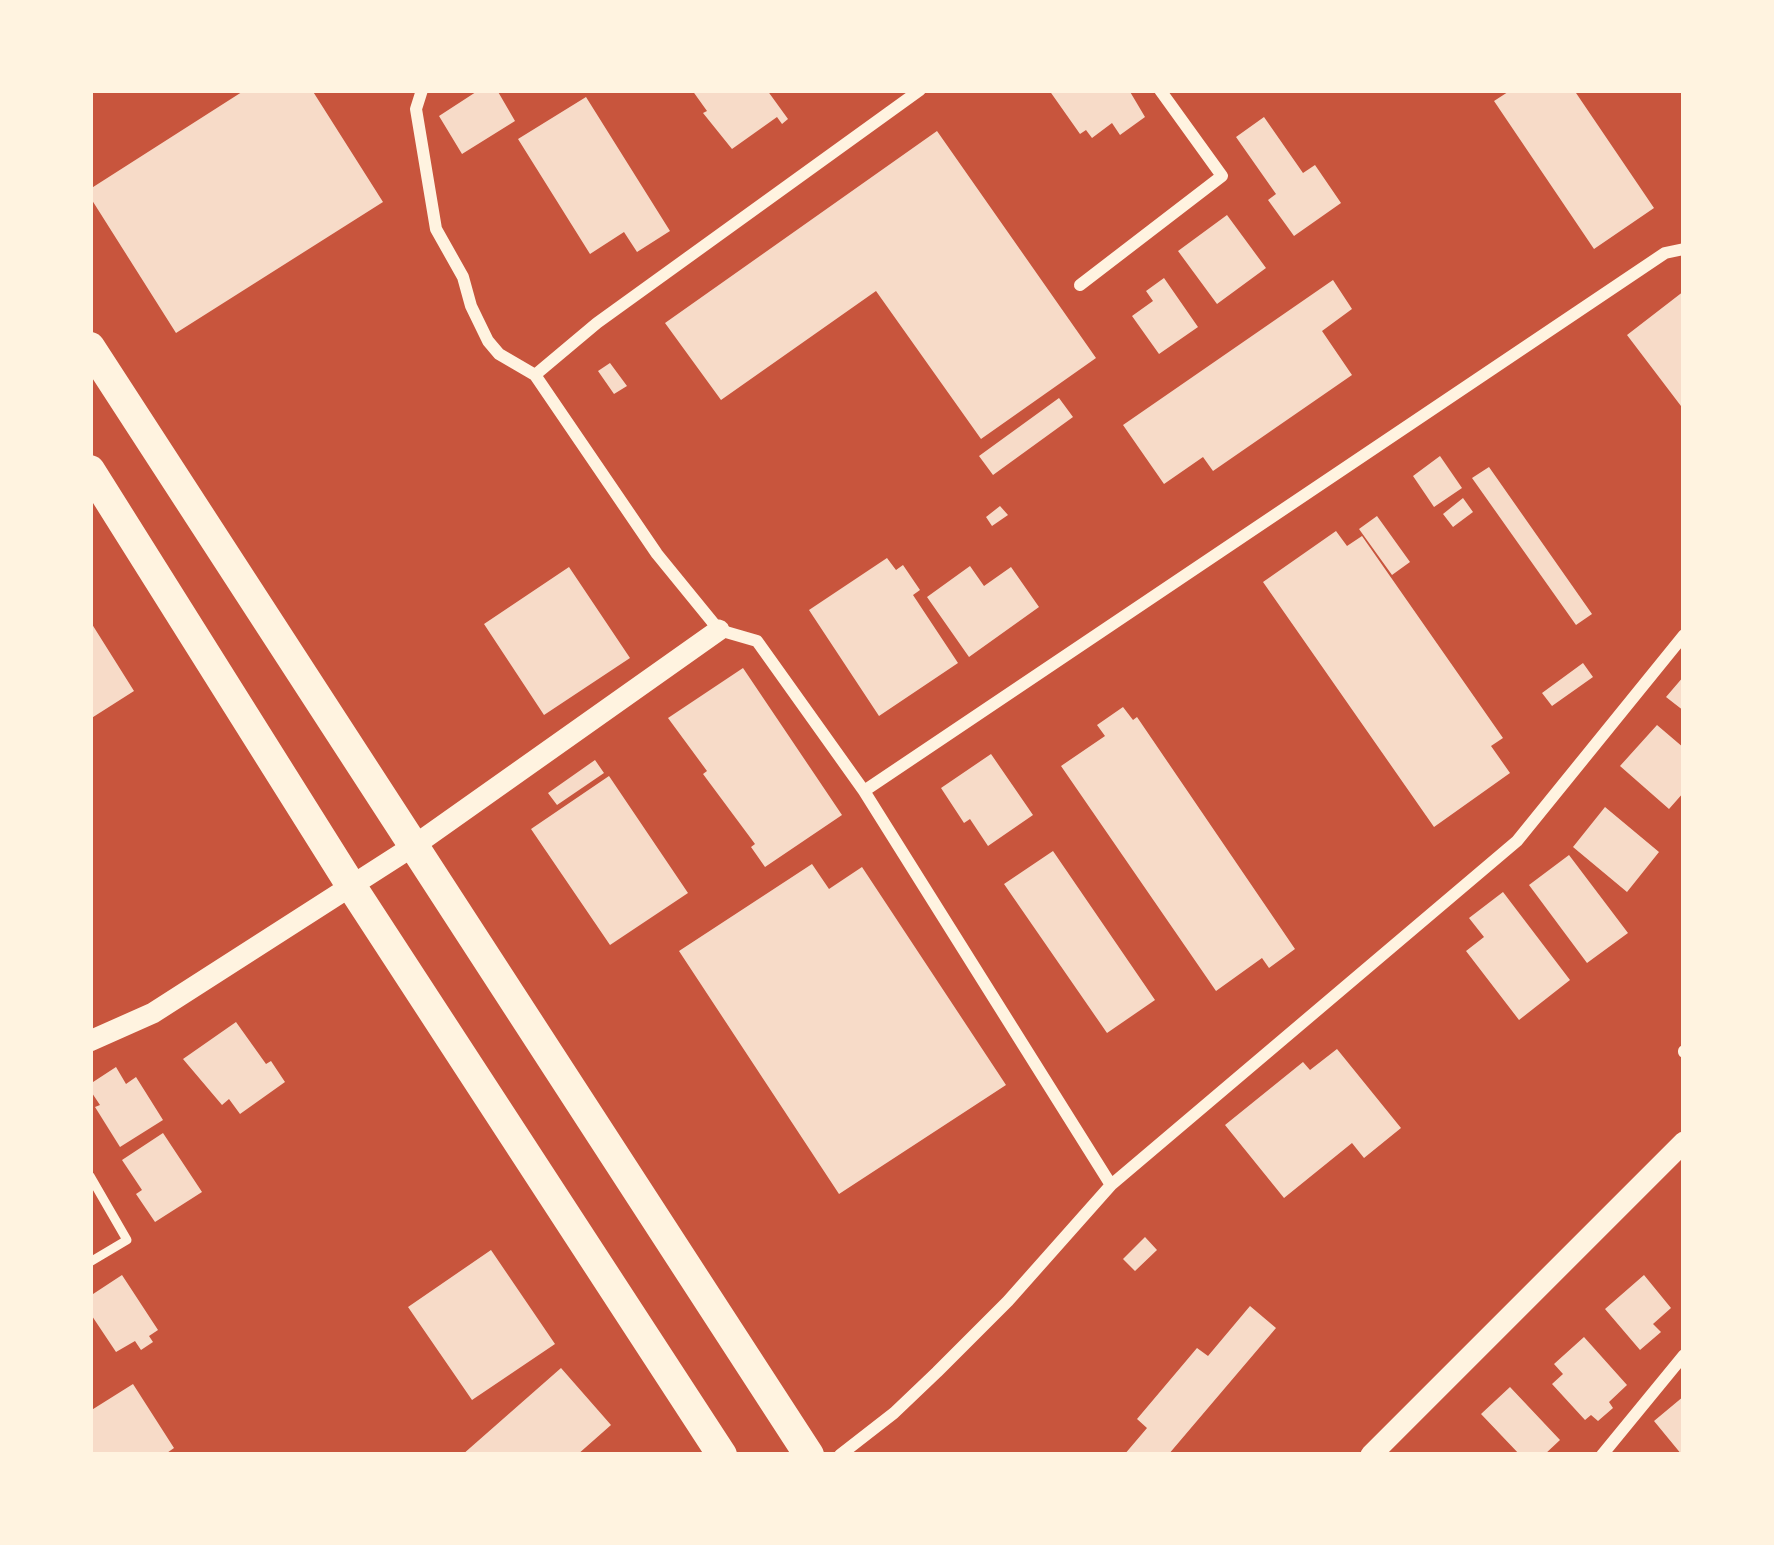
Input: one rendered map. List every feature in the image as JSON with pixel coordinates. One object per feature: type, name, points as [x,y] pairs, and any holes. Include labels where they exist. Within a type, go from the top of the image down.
[{"type":"main road","points":[[90,347],[809,1455]]},
{"type":"main road","points":[[90,470],[350,884],[722,1455]]},
{"type":"street","points":[[422,90],[416,109],[436,229],[463,277],[488,341],[499,354],[536,375],[657,554],[719,630],[758,641],[864,791],[1112,1185]]},
{"type":"street","points":[[536,375],[596,323],[920,90]]},
{"type":"street","points":[[1080,285],[1222,176],[1160,90]]},
{"type":"street","points":[[864,791],[1665,253],[1684,249]]},
{"type":"street","points":[[90,1041],[153,1013],[415,845],[719,630]]},
{"type":"street","points":[[840,1455],[895,1413],[951,1358],[1112,1185],[1516,841],[1684,635]]},
{"type":"street","points":[[1371,1455],[1684,1142]]},
{"type":"street","points":[[1602,1455],[1684,1356]]},
{"type":"lane","points":[[90,1175],[127,1240],[90,1262]]},
{"type":"building","points":[[245,90],[312,90],[383,202],[176,333],[90,197],[90,189]]},
{"type":"building","points":[[479,90],[497,90],[515,121],[462,154],[439,116]]},
{"type":"building","points":[[692,90],[767,90],[788,119],[782,124],[777,117],[732,149],[703,113],[707,111]]},
{"type":"building","points":[[1049,90],[1129,90],[1145,117],[1120,135],[1112,123],[1092,138],[1086,130],[1080,134]]},
{"type":"building","points":[[1511,90],[1574,90],[1654,208],[1594,249],[1494,101]]},
{"type":"building","points":[[586,97],[670,231],[637,252],[624,232],[590,254],[518,139]]},
{"type":"building","points":[[1264,117],[1303,173],[1315,165],[1341,203],[1294,236],[1268,200],[1276,194],[1236,137]]},
{"type":"building","points":[[937,131],[1096,358],[981,439],[876,291],[721,400],[665,323]]},
{"type":"building","points":[[1227,215],[1266,268],[1217,304],[1178,251]]},
{"type":"building","points":[[1164,278],[1198,327],[1159,354],[1132,316],[1153,301],[1146,291]]},
{"type":"building","points":[[1333,280],[1352,309],[1322,331],[1352,375],[1213,471],[1203,457],[1164,484],[1123,425]]},
{"type":"building","points":[[1684,291],[1684,410],[1627,335]]},
{"type":"building","points":[[610,363],[627,386],[614,394],[598,371]]},
{"type":"building","points":[[1059,398],[1073,417],[993,475],[979,456]]},
{"type":"building","points":[[1440,456],[1462,488],[1434,507],[1413,476]]},
{"type":"building","points":[[1489,467],[1592,614],[1576,625],[1472,478]]},
{"type":"building","points":[[1463,498],[1473,512],[1453,527],[1443,514]]},
{"type":"building","points":[[1000,506],[1008,515],[992,526],[986,517]]},
{"type":"building","points":[[1377,516],[1410,562],[1392,575],[1359,529]]},
{"type":"building","points":[[1336,531],[1347,546],[1362,536],[1503,738],[1491,746],[1510,773],[1434,827],[1263,582]]},
{"type":"building","points":[[887,558],[896,570],[903,565],[920,590],[913,595],[958,663],[879,716],[809,610]]},
{"type":"building","points":[[970,566],[984,586],[1011,567],[1039,607],[969,657],[927,597]]},
{"type":"building","points":[[569,567],[630,658],[544,715],[484,624]]},
{"type":"building","points":[[90,621],[134,691],[90,719]]},
{"type":"building","points":[[1583,663],[1593,677],[1552,706],[1542,693]]},
{"type":"building","points":[[743,668],[842,815],[765,867],[751,847],[755,844],[668,718]]},
{"type":"building","points":[[1684,676],[1684,711],[1666,697]]},
{"type":"building","points":[[1123,707],[1133,720],[1137,717],[1295,949],[1269,968],[1262,958],[1216,991],[1061,766],[1105,736],[1097,725]]},
{"type":"building","points":[[1657,725],[1684,748],[1684,792],[1669,809],[1620,766]]},
{"type":"building","points":[[991,754],[1033,815],[988,846],[970,819],[964,823],[941,788]]},
{"type":"building","points":[[595,760],[604,773],[557,805],[548,793]]},
{"type":"building","points":[[609,776],[688,893],[610,945],[531,829]]},
{"type":"building","points":[[1605,807],[1659,852],[1627,892],[1573,847]]},
{"type":"building","points":[[1053,851],[1155,1000],[1107,1033],[1004,884]]},
{"type":"building","points":[[1569,855],[1628,933],[1587,963],[1529,885]]},
{"type":"building","points":[[812,864],[829,889],[862,867],[1006,1085],[839,1194],[679,951]]},
{"type":"building","points":[[1503,892],[1570,980],[1519,1020],[1466,951],[1484,937],[1469,918]]},
{"type":"building","points":[[236,1022],[285,1082],[240,1114],[229,1099],[222,1105],[183,1059]]},
{"type":"building","points":[[1337,1049],[1401,1128],[1364,1158],[1352,1143],[1284,1198],[1225,1125],[1303,1062],[1310,1070]]},
{"type":"building","points":[[116,1067],[126,1084],[136,1077],[163,1120],[120,1147],[90,1090],[90,1084]]},
{"type":"building","points":[[163,1133],[202,1192],[155,1222],[136,1194],[142,1190],[122,1160]]},
{"type":"building","points":[[1145,1237],[1157,1250],[1135,1271],[1123,1259]]},
{"type":"building","points":[[491,1250],[555,1344],[472,1400],[408,1307]]},
{"type":"building","points":[[122,1275],[158,1330],[149,1336],[153,1342],[141,1350],[135,1341],[116,1352],[90,1313],[90,1296]]},
{"type":"building","points":[[1644,1275],[1671,1308],[1653,1324],[1661,1332],[1640,1350],[1605,1309]]},
{"type":"building","points":[[1250,1306],[1276,1328],[1168,1455],[1124,1455],[1147,1428],[1137,1419],[1197,1348],[1208,1356]]},
{"type":"building","points":[[1584,1337],[1627,1385],[1598,1421],[1591,1415],[1585,1420],[1552,1384],[1563,1374],[1554,1364]]},
{"type":"building","points":[[561,1368],[611,1425],[577,1455],[462,1455]]},
{"type":"building","points":[[133,1384],[174,1448],[164,1455],[90,1455],[90,1411]]},
{"type":"building","points":[[1510,1387],[1560,1440],[1544,1455],[1520,1455],[1481,1414]]},
{"type":"building","points":[[1684,1396],[1684,1455],[1682,1455],[1654,1421]]}]
